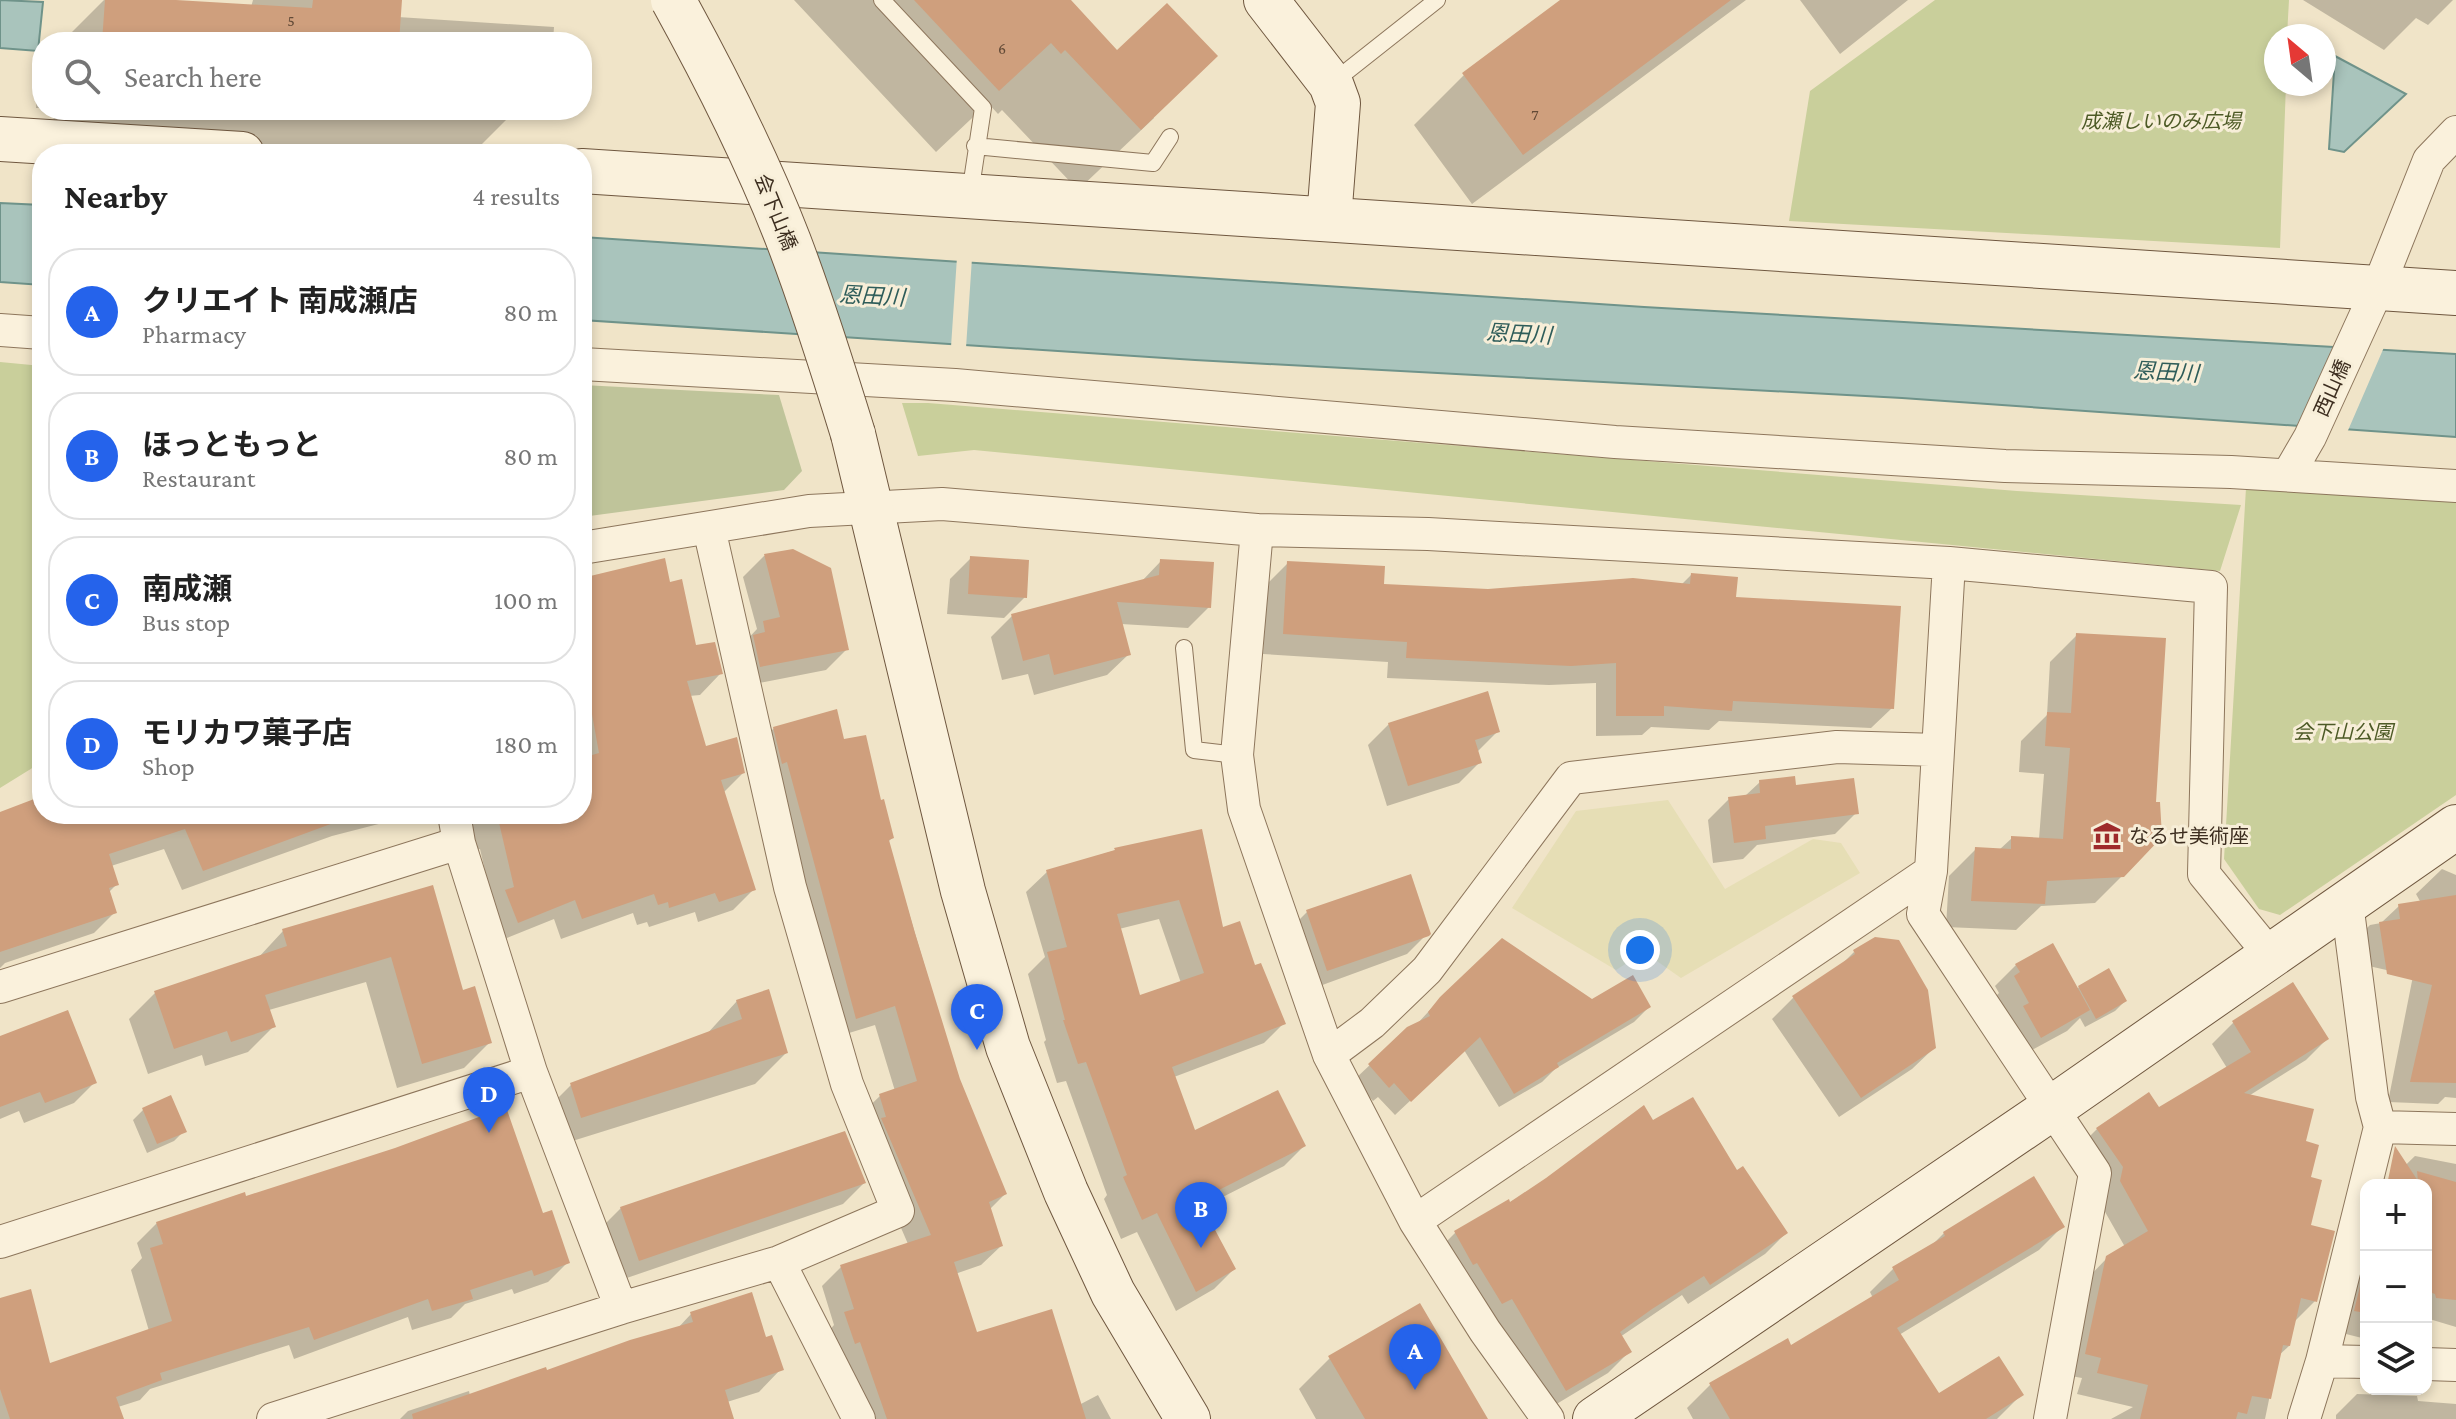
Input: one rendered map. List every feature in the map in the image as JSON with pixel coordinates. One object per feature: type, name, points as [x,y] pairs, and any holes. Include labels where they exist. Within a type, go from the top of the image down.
[{"type":"street","name":"会下山橋","points":[[673,0],[748,145],[789,241],[824,340],[872,506],[963,891],[1008,1047],[1066,1192],[1113,1293],[1188,1419]]},
{"type":"street","points":[[1266,0],[1331,84],[1338,103],[1329,219]]},
{"type":"street","name":"西山橋","points":[[2288,475],[2310,437],[2378,288],[2429,160],[2456,132]]},
{"type":"street","points":[[0,139],[81,144]]},
{"type":"street","points":[[592,172],[2456,293]]},
{"type":"street","points":[[0,330],[32,332]]},
{"type":"street","points":[[592,365],[955,385],[1615,442],[2005,466],[2288,475],[2456,486]]},
{"type":"street","points":[[592,546],[809,511],[942,504],[1257,530],[1428,534],[1949,563],[2211,587],[2204,874],[2271,956]]},
{"type":"street","points":[[273,1419],[621,1308],[779,1262],[898,1211],[847,1084],[790,887],[709,528]]},
{"type":"street","points":[[1257,530],[1237,755],[1244,809],[1329,1055],[1415,1221],[1485,1331],[1548,1419]]},
{"type":"street","points":[[1949,563],[1931,871],[1923,914],[2095,1173],[2050,1419]]},
{"type":"street","points":[[1329,1055],[1372,1023],[1427,970],[1571,778],[1837,747],[1938,750]]},
{"type":"street","points":[[1595,1419],[2052,1108],[2456,827]]},
{"type":"street","points":[[0,987],[456,828],[531,1072],[621,1308]]},
{"type":"street","points":[[1415,1221],[1931,871]]},
{"type":"street","points":[[2304,1419],[2322,1361],[2380,1127],[2372,1097],[2347,903]]},
{"type":"street","points":[[0,1242],[531,1072]]},
{"type":"street","points":[[2380,1127],[2456,1129]]},
{"type":"street","points":[[779,1262],[859,1419]]},
{"type":"street","points":[[2322,1361],[2360,1362]]},
{"type":"street","points":[[2432,1364],[2456,1365]]},
{"type":"lane","points":[[882,0],[983,108],[970,196]]},
{"type":"lane","points":[[1331,84],[1437,0]]},
{"type":"lane","points":[[975,146],[1153,163],[1170,137]]},
{"type":"lane","points":[[1184,648],[1194,750],[1237,755]]},
{"type":"shaded area","points":[[1668,800],[1725,889],[1813,839],[1841,843],[1860,873],[1681,978],[1644,952],[1616,970],[1512,908],[1576,811]]},
{"type":"green space","name":"成瀬しいのみ広場","points":[[1935,0],[2289,0],[2288,24],[2264,24],[2264,96],[2286,96],[2280,248],[1789,221],[1810,91]]},
{"type":"green space","points":[[0,362],[32,365],[32,768],[0,788]]},
{"type":"green space","points":[[592,386],[779,395],[802,471],[784,490],[592,516]]},
{"type":"green space","points":[[902,403],[2017,491],[2241,505],[2220,571],[974,450],[918,456]]},
{"type":"green space","name":"会下山公園","points":[[2246,488],[2456,502],[2456,795],[2280,915],[2259,909],[2224,859]]},
{"type":"water","points":[[0,0],[43,2],[40,32],[32,32],[32,51],[0,48]]},
{"type":"water","points":[[2336,57],[2406,94],[2344,152],[2329,149],[2332,96],[2336,96]]},
{"type":"water","points":[[0,203],[32,205],[32,284],[0,282]]},
{"type":"water","name":"恩田川","points":[[592,238],[1644,307],[2456,354],[2456,437],[1902,398],[1195,360],[592,321]]},
{"type":"pier","points":[[957,257],[972,258],[966,348],[951,347]]},
{"type":"pier","points":[[2336,342],[2385,345],[2346,435],[2298,432]]},
{"type":"building","points":[[105,0],[176,0],[312,8],[313,0],[402,0],[400,32],[103,32]]},
{"type":"building","points":[[914,0],[1071,0],[1117,50],[1167,3],[1218,56],[1141,130],[1065,50],[1061,54],[1051,43],[999,91]]},
{"type":"building","points":[[1560,0],[1731,0],[1523,155],[1462,73]]},
{"type":"building","points":[[793,549],[831,568],[849,650],[760,667],[753,635],[765,632],[763,621],[780,617],[764,554]]},
{"type":"building","points":[[970,556],[1029,560],[1027,598],[968,594]]},
{"type":"building","points":[[665,558],[670,582],[682,579],[696,645],[715,642],[723,674],[687,681],[706,746],[737,737],[745,773],[721,780],[756,890],[719,902],[715,893],[669,908],[668,902],[658,905],[654,894],[582,919],[575,900],[518,923],[505,890],[514,887],[499,824],[592,824],[592,755],[599,753],[592,714],[592,576]]},
{"type":"building","points":[[1160,559],[1214,562],[1211,608],[1117,602],[1131,655],[1054,675],[1049,654],[1023,661],[1011,614],[1159,575]]},
{"type":"building","points":[[1287,561],[1385,566],[1384,584],[1488,589],[1633,578],[1690,584],[1691,573],[1738,577],[1736,597],[1901,606],[1894,709],[1733,701],[1732,711],[1664,706],[1664,716],[1616,716],[1616,663],[1571,666],[1406,658],[1407,642],[1283,634]]},
{"type":"building","points":[[2076,633],[2166,638],[2156,802],[2160,802],[2162,837],[2124,877],[2047,881],[2045,904],[1971,901],[1975,847],[2011,849],[2011,836],[2063,839],[2070,748],[2045,746],[2047,712],[2071,713]]},
{"type":"building","points":[[1488,691],[1500,732],[1475,740],[1482,763],[1408,786],[1388,723]]},
{"type":"building","points":[[837,709],[844,739],[866,735],[881,800],[884,799],[894,838],[889,840],[915,933],[960,1079],[1007,1194],[989,1202],[1003,1246],[954,1262],[977,1332],[1052,1309],[1086,1419],[887,1419],[860,1342],[855,1344],[844,1312],[854,1309],[840,1265],[931,1235],[881,1118],[886,1117],[879,1094],[917,1081],[895,1006],[856,1019],[787,762],[782,764],[773,727]]},
{"type":"building","points":[[1795,776],[1796,785],[1854,778],[1859,814],[1765,826],[1766,839],[1734,843],[1728,797],[1760,793],[1759,780]]},
{"type":"building","points":[[32,800],[32,824],[331,824],[203,871],[185,829],[109,854],[119,885],[109,888],[117,913],[0,952],[0,812]]},
{"type":"building","points":[[1202,829],[1223,927],[1240,921],[1255,965],[1261,963],[1286,1024],[1172,1067],[1195,1130],[1278,1090],[1306,1146],[1199,1200],[1236,1269],[1196,1292],[1157,1213],[1142,1220],[1123,1177],[1127,1175],[1086,1062],[1078,1064],[1063,1020],[1047,952],[1067,947],[1046,870],[1114,848]],"holes":[[[1179,900],[1204,973],[1140,995],[1117,914]]]},
{"type":"building","points":[[1411,874],[1431,934],[1327,971],[1306,910]]},
{"type":"building","points":[[433,885],[463,990],[475,986],[492,1043],[422,1064],[391,957],[265,995],[276,1027],[231,1042],[227,1031],[174,1049],[154,991],[287,946],[282,929]]},
{"type":"building","points":[[2456,895],[2456,1083],[2410,1082],[2432,985],[2387,974],[2379,922],[2400,919],[2398,904]]},
{"type":"building","points":[[1875,937],[1899,940],[1928,990],[1936,1048],[1861,1098],[1792,996]]},
{"type":"building","points":[[1502,938],[1592,999],[1633,975],[1651,1007],[1557,1063],[1559,1067],[1514,1094],[1480,1037],[1411,1102],[1394,1083],[1389,1088],[1368,1064],[1407,1027],[1430,1016],[1428,1012],[1440,997]]},
{"type":"building","points":[[2053,943],[2090,1010],[2041,1038],[2023,1006],[2029,1003],[2014,976],[2020,972],[2015,964]]},
{"type":"building","points":[[2109,968],[2127,1001],[2096,1019],[2078,986]]},
{"type":"building","points":[[2293,982],[2329,1039],[2244,1093],[2314,1109],[2306,1141],[2319,1145],[2311,1177],[2322,1180],[2311,1225],[2335,1231],[2317,1302],[2301,1298],[2290,1346],[2283,1345],[2271,1399],[2252,1396],[2247,1414],[2238,1412],[2236,1419],[2140,1419],[2148,1385],[2097,1373],[2101,1358],[2085,1354],[2106,1256],[2148,1231],[2120,1181],[2123,1167],[2096,1128],[2149,1092],[2159,1107],[2251,1052],[2232,1021]]},
{"type":"building","points":[[769,989],[788,1053],[581,1118],[570,1083],[742,1019],[736,1000]]},
{"type":"building","points":[[68,1010],[97,1083],[45,1103],[40,1092],[0,1107],[0,1036]]},
{"type":"building","points":[[171,1095],[187,1132],[157,1144],[142,1108]]},
{"type":"building","points":[[1693,1097],[1737,1170],[1743,1166],[1788,1233],[1710,1285],[1704,1276],[1652,1309],[1620,1332],[1632,1352],[1566,1391],[1512,1299],[1502,1304],[1477,1263],[1473,1265],[1454,1231],[1509,1199],[1510,1202],[1644,1105],[1653,1120]]},
{"type":"building","points":[[506,1107],[543,1213],[552,1210],[570,1263],[534,1276],[532,1270],[470,1290],[473,1299],[432,1311],[428,1299],[314,1340],[309,1327],[160,1373],[162,1380],[116,1397],[124,1419],[10,1419],[0,1389],[0,1298],[31,1289],[50,1363],[172,1321],[150,1248],[163,1244],[156,1222],[395,1148]]},
{"type":"building","points":[[845,1131],[866,1183],[639,1261],[620,1207]]},
{"type":"building","points":[[2395,1146],[2417,1179],[2388,1179]]},
{"type":"building","points":[[2417,1171],[2456,1182],[2456,1300],[2436,1298],[2432,1293],[2432,1179],[2418,1179]]},
{"type":"building","points":[[2034,1176],[2065,1227],[1897,1328],[1939,1393],[1999,1356],[2024,1395],[1986,1419],[1730,1419],[1709,1383],[1788,1338],[1791,1345],[1899,1280],[1892,1267],[1945,1236],[1943,1232]]},
{"type":"building","points":[[2360,1286],[2360,1312],[2354,1311]]},
{"type":"building","points":[[752,1292],[766,1337],[772,1335],[784,1370],[725,1390],[734,1419],[413,1419],[412,1414],[546,1367],[547,1370],[630,1340],[693,1322],[690,1312]]},
{"type":"building","points":[[1420,1303],[1488,1419],[1365,1419],[1328,1356]]},
{"type":"place","name":"なるせ美術座","points":[[2107,836]]},
{"type":"place","name":"南成瀬","points":[[977,1050]]},
{"type":"place","name":"モリカワ菓子店","points":[[489,1133]]},
{"type":"place","name":"ほっともっと","points":[[1201,1248]]},
{"type":"place","name":"クリエイト 南成瀬店","points":[[1415,1390]]}]
